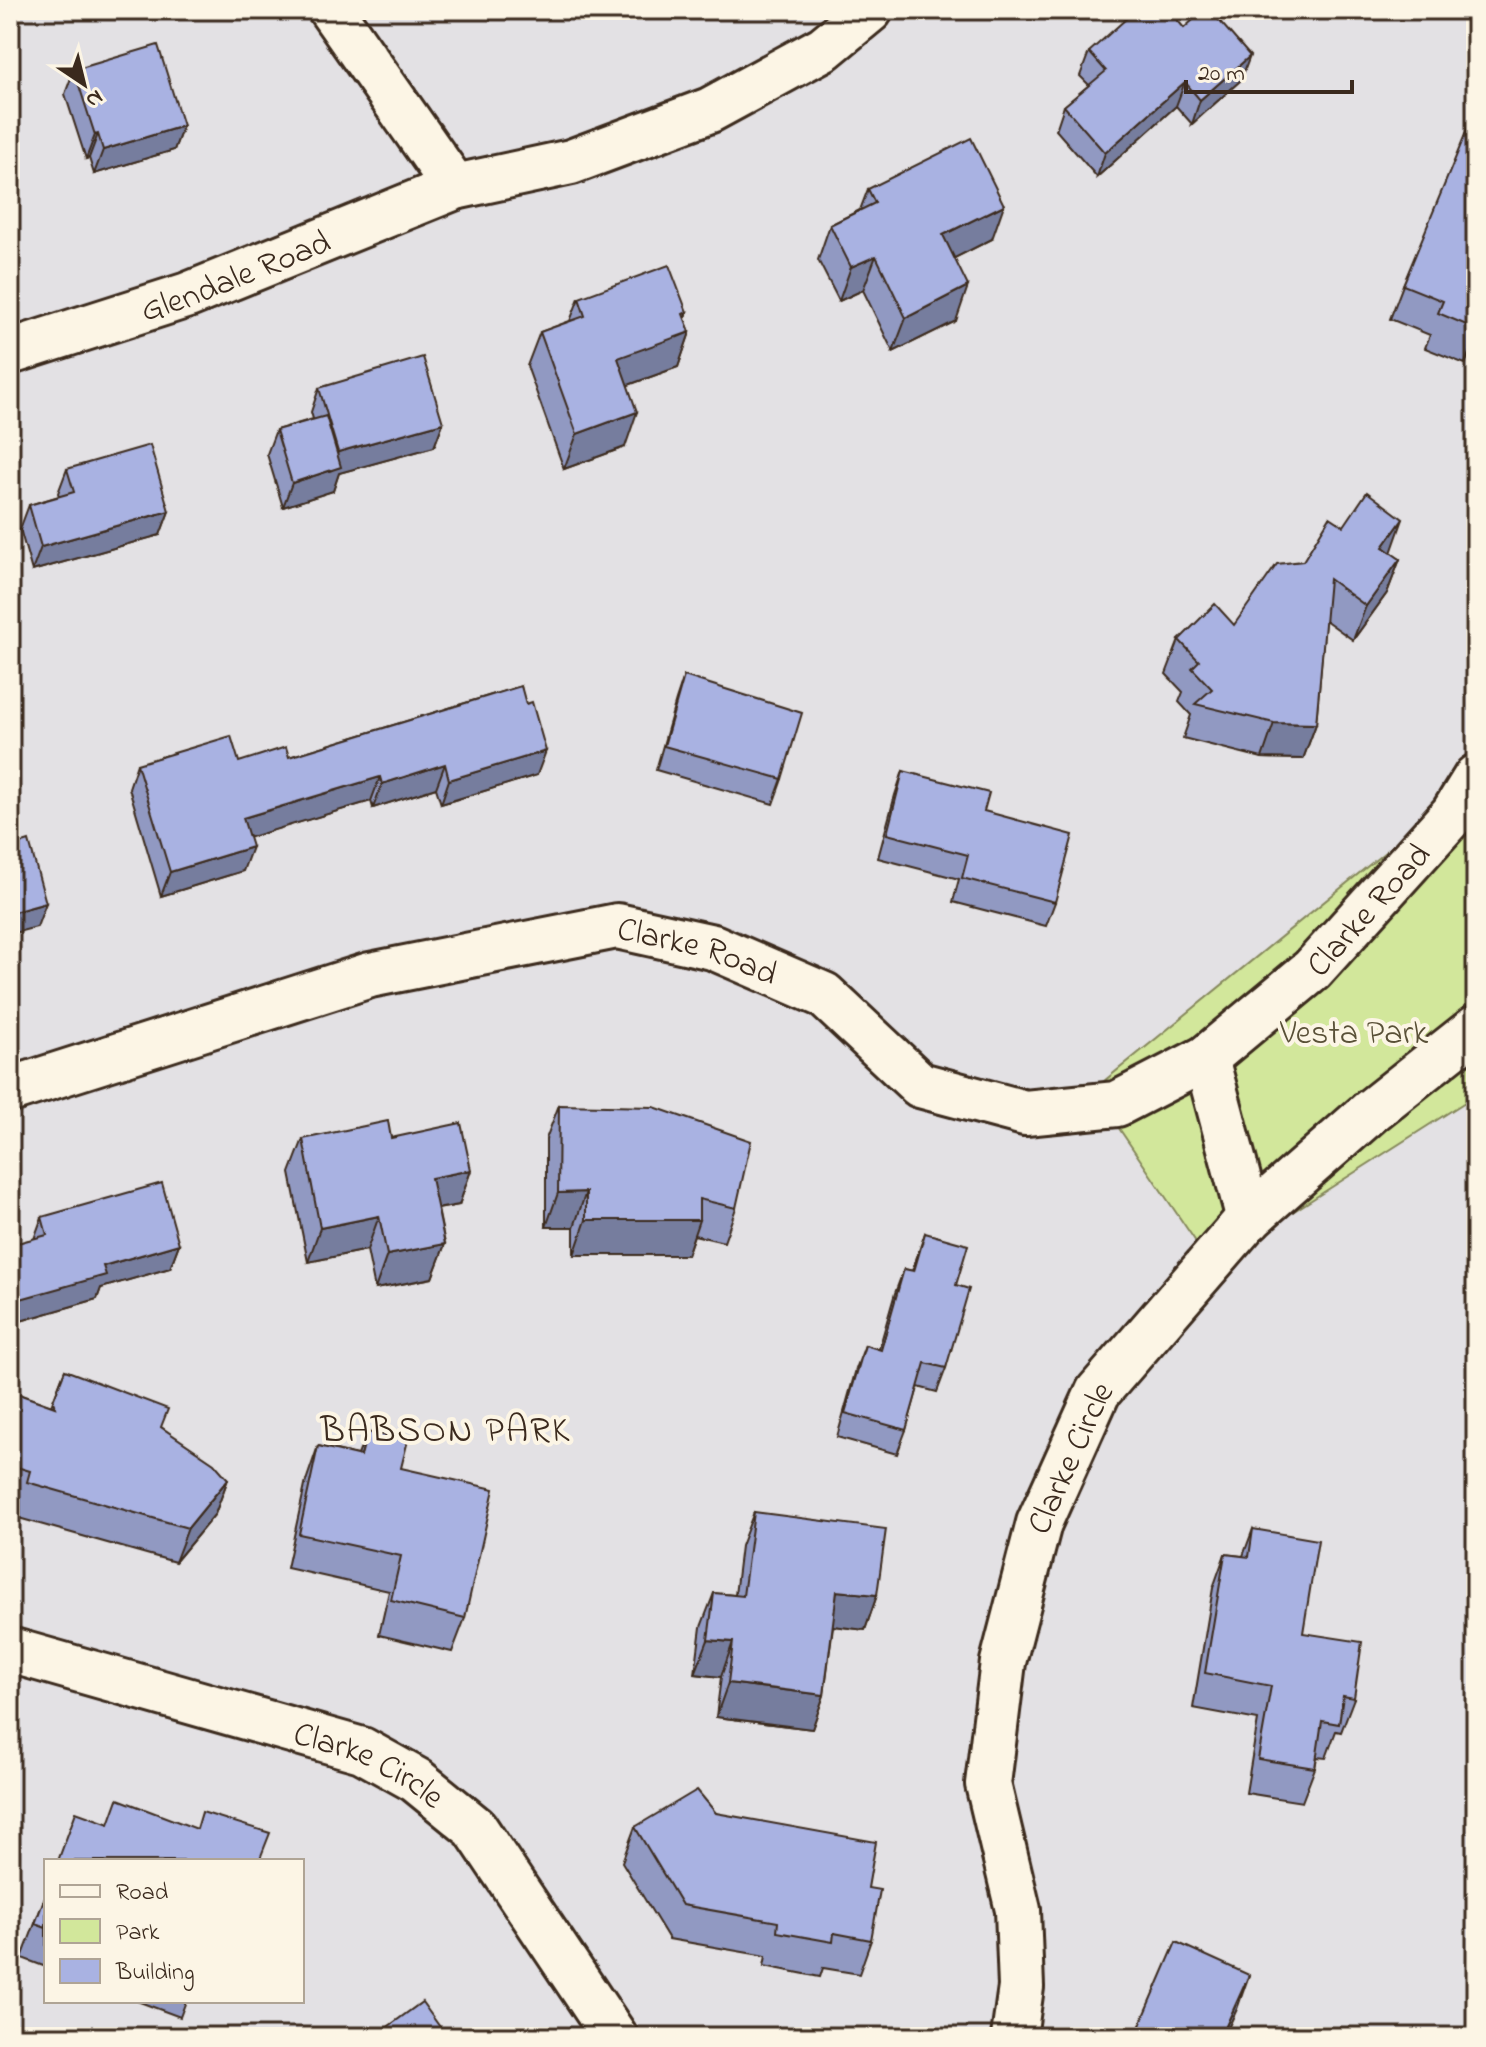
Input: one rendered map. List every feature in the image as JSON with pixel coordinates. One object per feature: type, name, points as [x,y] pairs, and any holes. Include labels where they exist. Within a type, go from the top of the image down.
[{"type":"street","points":[[331,10],[455,187]]},
{"type":"street","name":"Glendale Road","points":[[10,352],[188,295],[455,187],[571,162],[710,110],[824,48],[870,10]]},
{"type":"street","name":"Clarke Road","points":[[10,1090],[370,975],[617,926],[713,947],[824,995],[920,1085],[1025,1113],[1117,1104],[1206,1058],[1312,970],[1453,814],[1476,777]]},
{"type":"street","name":"Clarke Circle","points":[[1014,2037],[1021,1987],[1018,1910],[988,1784],[1003,1662],[1039,1523],[1098,1392],[1249,1219],[1370,1112],[1476,1028]]},
{"type":"street","points":[[1206,1058],[1249,1219]]},
{"type":"street","name":"Clarke Circle","points":[[10,1650],[362,1750],[416,1780],[475,1828],[615,2037]]},
{"type":"green space","name":"Vesta Park","points":[[1476,778],[1476,1095],[1211,1264],[1093,1090]]},
{"type":"building","points":[[1136,10],[1169,10],[1184,28],[1204,10],[1210,10],[1250,56],[1200,100],[1185,82],[1105,153],[1064,106],[1106,71],[1089,52]]},
{"type":"building","points":[[158,45],[183,126],[103,150],[98,134],[95,135],[74,70]]},
{"type":"building","points":[[1471,120],[1476,122],[1476,329],[1438,313],[1443,301],[1403,285]]},
{"type":"building","points":[[971,138],[1004,205],[943,235],[968,286],[906,318],[876,256],[851,267],[830,225],[875,203],[868,189]]},
{"type":"building","points":[[669,265],[687,312],[683,314],[690,332],[618,358],[637,412],[577,434],[540,332],[585,316],[579,298]]},
{"type":"building","points":[[423,357],[443,423],[338,452],[319,388]]},
{"type":"building","points":[[326,416],[341,467],[292,483],[276,430]]},
{"type":"building","points":[[150,445],[169,511],[41,547],[29,505],[74,492],[67,469]]},
{"type":"building","points":[[1367,492],[1403,519],[1383,547],[1400,559],[1366,606],[1329,579],[1316,724],[1274,723],[1195,704],[1212,689],[1192,668],[1199,661],[1179,640],[1215,604],[1234,625],[1277,564],[1303,561],[1330,517],[1344,526]]},
{"type":"building","points":[[684,676],[802,713],[782,779],[664,746]]},
{"type":"building","points":[[521,686],[526,704],[532,702],[546,751],[449,780],[445,764],[382,784],[380,777],[243,818],[252,847],[170,872],[137,764],[231,736],[239,762],[286,747],[289,757]]},
{"type":"building","points":[[903,771],[989,793],[984,811],[1073,835],[1055,902],[962,878],[968,855],[887,834]]},
{"type":"building","points":[[29,841],[46,903],[10,913],[10,847]]},
{"type":"building","points":[[559,1105],[654,1107],[751,1141],[736,1208],[699,1199],[699,1220],[586,1220],[586,1192],[558,1193]]},
{"type":"building","points":[[388,1121],[391,1138],[461,1123],[471,1170],[431,1178],[445,1244],[387,1255],[379,1216],[320,1228],[303,1139]]},
{"type":"building","points":[[162,1183],[179,1244],[103,1266],[106,1275],[17,1300],[10,1274],[10,1245],[47,1235],[42,1217]]},
{"type":"building","points":[[925,1233],[968,1245],[956,1285],[969,1289],[946,1368],[925,1363],[906,1430],[845,1413],[865,1345],[881,1350],[904,1269],[914,1271]]},
{"type":"building","points":[[65,1370],[168,1409],[161,1427],[214,1463],[228,1479],[188,1528],[27,1482],[30,1471],[10,1465],[10,1391],[55,1407],[53,1401]]},
{"type":"building","points":[[367,1432],[408,1440],[401,1468],[494,1489],[465,1618],[391,1600],[401,1556],[299,1534],[318,1446],[361,1456]]},
{"type":"building","points":[[754,1512],[886,1529],[877,1595],[837,1591],[824,1695],[728,1683],[733,1642],[708,1640],[714,1593],[743,1596]]},
{"type":"building","points":[[1253,1529],[1318,1540],[1303,1633],[1362,1642],[1354,1698],[1343,1696],[1339,1724],[1322,1721],[1315,1768],[1258,1759],[1271,1686],[1205,1673],[1225,1554],[1249,1557]]},
{"type":"building","points":[[697,1790],[716,1813],[876,1842],[868,1888],[880,1890],[871,1940],[834,1933],[833,1942],[777,1932],[778,1922],[682,1905],[635,1827]]},
{"type":"building","points":[[118,1799],[197,1829],[202,1812],[270,1833],[260,1859],[59,1859],[76,1812],[109,1824]]},
{"type":"building","points":[[44,1899],[44,1927],[35,1924]]},
{"type":"building","points":[[1176,1942],[1249,1975],[1221,2037],[1135,2037]]},
{"type":"building","points":[[422,2002],[447,2037],[374,2037]]},
{"type":"district","name":"BABSON PARK","points":[[446,1428]]}]
